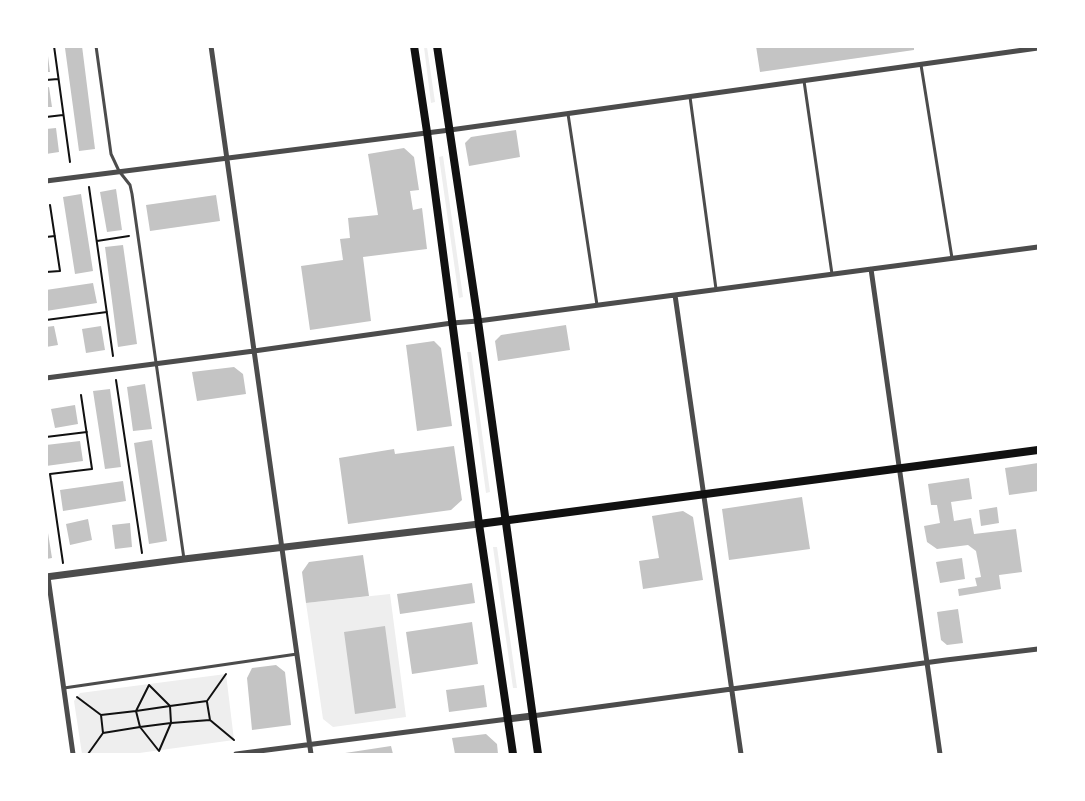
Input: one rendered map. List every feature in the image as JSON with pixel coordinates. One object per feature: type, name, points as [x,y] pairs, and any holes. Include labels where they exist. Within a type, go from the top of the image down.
[{"type":"main road","points":[[414,46],[479,524],[513,754]]},
{"type":"main road","points":[[436,46],[478,321],[538,754]]},
{"type":"main road","points":[[479,524],[1038,450]]},
{"type":"street","points":[[211,46],[310,754]]},
{"type":"street","points":[[46,181],[450,130],[1038,48]]},
{"type":"street","points":[[46,378],[1038,247]]},
{"type":"street","points":[[871,269],[940,754]]},
{"type":"street","points":[[675,295],[741,754]]},
{"type":"street","points":[[73,754],[47,577],[479,524]]},
{"type":"street","points":[[236,754],[1038,649]]},
{"type":"lane","points":[[96,46],[111,154],[119,171],[130,185],[132,194],[184,559]]},
{"type":"lane","points":[[921,64],[952,258]]},
{"type":"lane","points":[[804,81],[832,274]]},
{"type":"lane","points":[[690,97],[716,289]]},
{"type":"lane","points":[[568,114],[597,305]]},
{"type":"lane","points":[[64,688],[297,654]]},
{"type":"path","points":[[54,46],[70,162]]},
{"type":"path","points":[[46,81],[58,79]]},
{"type":"path","points":[[46,117],[63,115]]},
{"type":"path","points":[[89,187],[113,356]]},
{"type":"path","points":[[46,272],[60,271],[50,205]]},
{"type":"path","points":[[46,237],[55,236]]},
{"type":"path","points":[[97,241],[129,236]]},
{"type":"path","points":[[46,320],[107,312]]},
{"type":"path","points":[[116,380],[142,553]]},
{"type":"path","points":[[63,563],[48,475],[92,469],[81,395]]},
{"type":"path","points":[[46,437],[87,432]]},
{"type":"path","points":[[226,674],[207,701],[210,720],[234,740]]},
{"type":"path","points":[[149,685],[170,706],[171,723],[159,751],[140,727],[136,711],[149,685]]},
{"type":"path","points":[[77,697],[101,715],[207,701]]},
{"type":"path","points":[[88,754],[103,733],[101,715]]},
{"type":"path","points":[[103,733],[210,720]]},
{"type":"shaded area","points":[[424,47],[427,47],[435,102],[431,103]]},
{"type":"shaded area","points":[[443,156],[463,297],[459,298],[439,157]]},
{"type":"shaded area","points":[[467,352],[471,352],[490,492],[486,493]]},
{"type":"shaded area","points":[[493,547],[497,547],[517,688],[513,688]]},
{"type":"shaded area","points":[[390,594],[406,717],[333,727],[323,719],[306,603]]},
{"type":"shaded area","points":[[226,674],[234,740],[132,754],[82,754],[74,701],[80,693]]},
{"type":"building","points":[[82,46],[95,149],[79,151],[65,48]]},
{"type":"building","points":[[756,46],[914,46],[914,50],[760,72]]},
{"type":"building","points":[[46,56],[48,56],[50,72],[46,72]]},
{"type":"building","points":[[49,87],[52,107],[46,107],[46,88]]},
{"type":"building","points":[[56,128],[59,152],[46,154],[46,129]]},
{"type":"building","points":[[516,130],[520,157],[469,166],[465,143],[471,137]]},
{"type":"building","points":[[404,148],[414,157],[419,190],[410,191],[413,210],[422,208],[427,249],[363,257],[371,321],[310,330],[301,266],[343,260],[340,239],[350,238],[348,218],[378,215],[368,154]]},
{"type":"building","points":[[116,189],[122,230],[107,232],[100,192]]},
{"type":"building","points":[[81,194],[93,271],[75,274],[63,197]]},
{"type":"building","points":[[216,195],[220,221],[150,231],[146,205]]},
{"type":"building","points":[[123,245],[137,344],[118,347],[105,247]]},
{"type":"building","points":[[93,283],[97,303],[46,311],[46,290]]},
{"type":"building","points":[[566,325],[570,350],[498,361],[495,341],[501,335]]},
{"type":"building","points":[[54,326],[58,345],[46,347],[46,327]]},
{"type":"building","points":[[101,326],[105,350],[86,353],[82,329]]},
{"type":"building","points":[[434,341],[441,348],[452,426],[417,431],[406,345]]},
{"type":"building","points":[[234,367],[243,374],[246,394],[197,401],[192,372]]},
{"type":"building","points":[[145,384],[152,429],[133,431],[127,387]]},
{"type":"building","points":[[110,389],[121,467],[105,469],[93,391]]},
{"type":"building","points":[[75,405],[78,424],[55,428],[51,409]]},
{"type":"building","points":[[152,440],[167,541],[149,544],[134,443]]},
{"type":"building","points":[[80,441],[83,461],[46,466],[46,445]]},
{"type":"building","points":[[454,446],[462,500],[451,510],[348,524],[339,458],[394,449],[395,454]]},
{"type":"building","points":[[1038,463],[1038,491],[1009,495],[1005,468]]},
{"type":"building","points":[[969,478],[972,499],[951,502],[954,521],[971,518],[974,534],[1016,529],[1022,572],[999,575],[1001,589],[959,596],[958,589],[977,586],[975,578],[981,577],[976,551],[968,545],[937,549],[927,542],[924,526],[940,523],[937,505],[931,505],[928,484]]},
{"type":"building","points":[[123,481],[126,501],[63,511],[60,490]]},
{"type":"building","points":[[802,497],[810,549],[729,560],[722,509]]},
{"type":"building","points":[[997,507],[999,523],[981,526],[979,510]]},
{"type":"building","points":[[683,511],[693,517],[703,580],[643,589],[639,561],[659,558],[652,516]]},
{"type":"building","points":[[88,519],[92,540],[70,545],[66,524]]},
{"type":"building","points":[[130,523],[132,547],[115,549],[112,525]]},
{"type":"building","points":[[46,533],[48,533],[52,558],[46,559]]},
{"type":"building","points":[[363,555],[369,596],[306,603],[302,572],[309,562]]},
{"type":"building","points":[[962,558],[965,579],[940,583],[936,562]]},
{"type":"building","points":[[472,583],[475,603],[400,614],[397,594]]},
{"type":"building","points":[[958,609],[963,643],[947,645],[941,640],[937,612]]},
{"type":"building","points":[[472,622],[478,664],[412,674],[406,632]]},
{"type":"building","points":[[385,626],[396,708],[355,714],[344,632]]},
{"type":"building","points":[[276,665],[285,672],[291,725],[252,730],[247,678],[252,668]]},
{"type":"building","points":[[484,685],[487,707],[449,712],[446,690]]},
{"type":"building","points":[[486,734],[497,744],[498,754],[455,754],[452,738]]},
{"type":"building","points":[[391,746],[393,754],[345,754],[345,753]]}]
